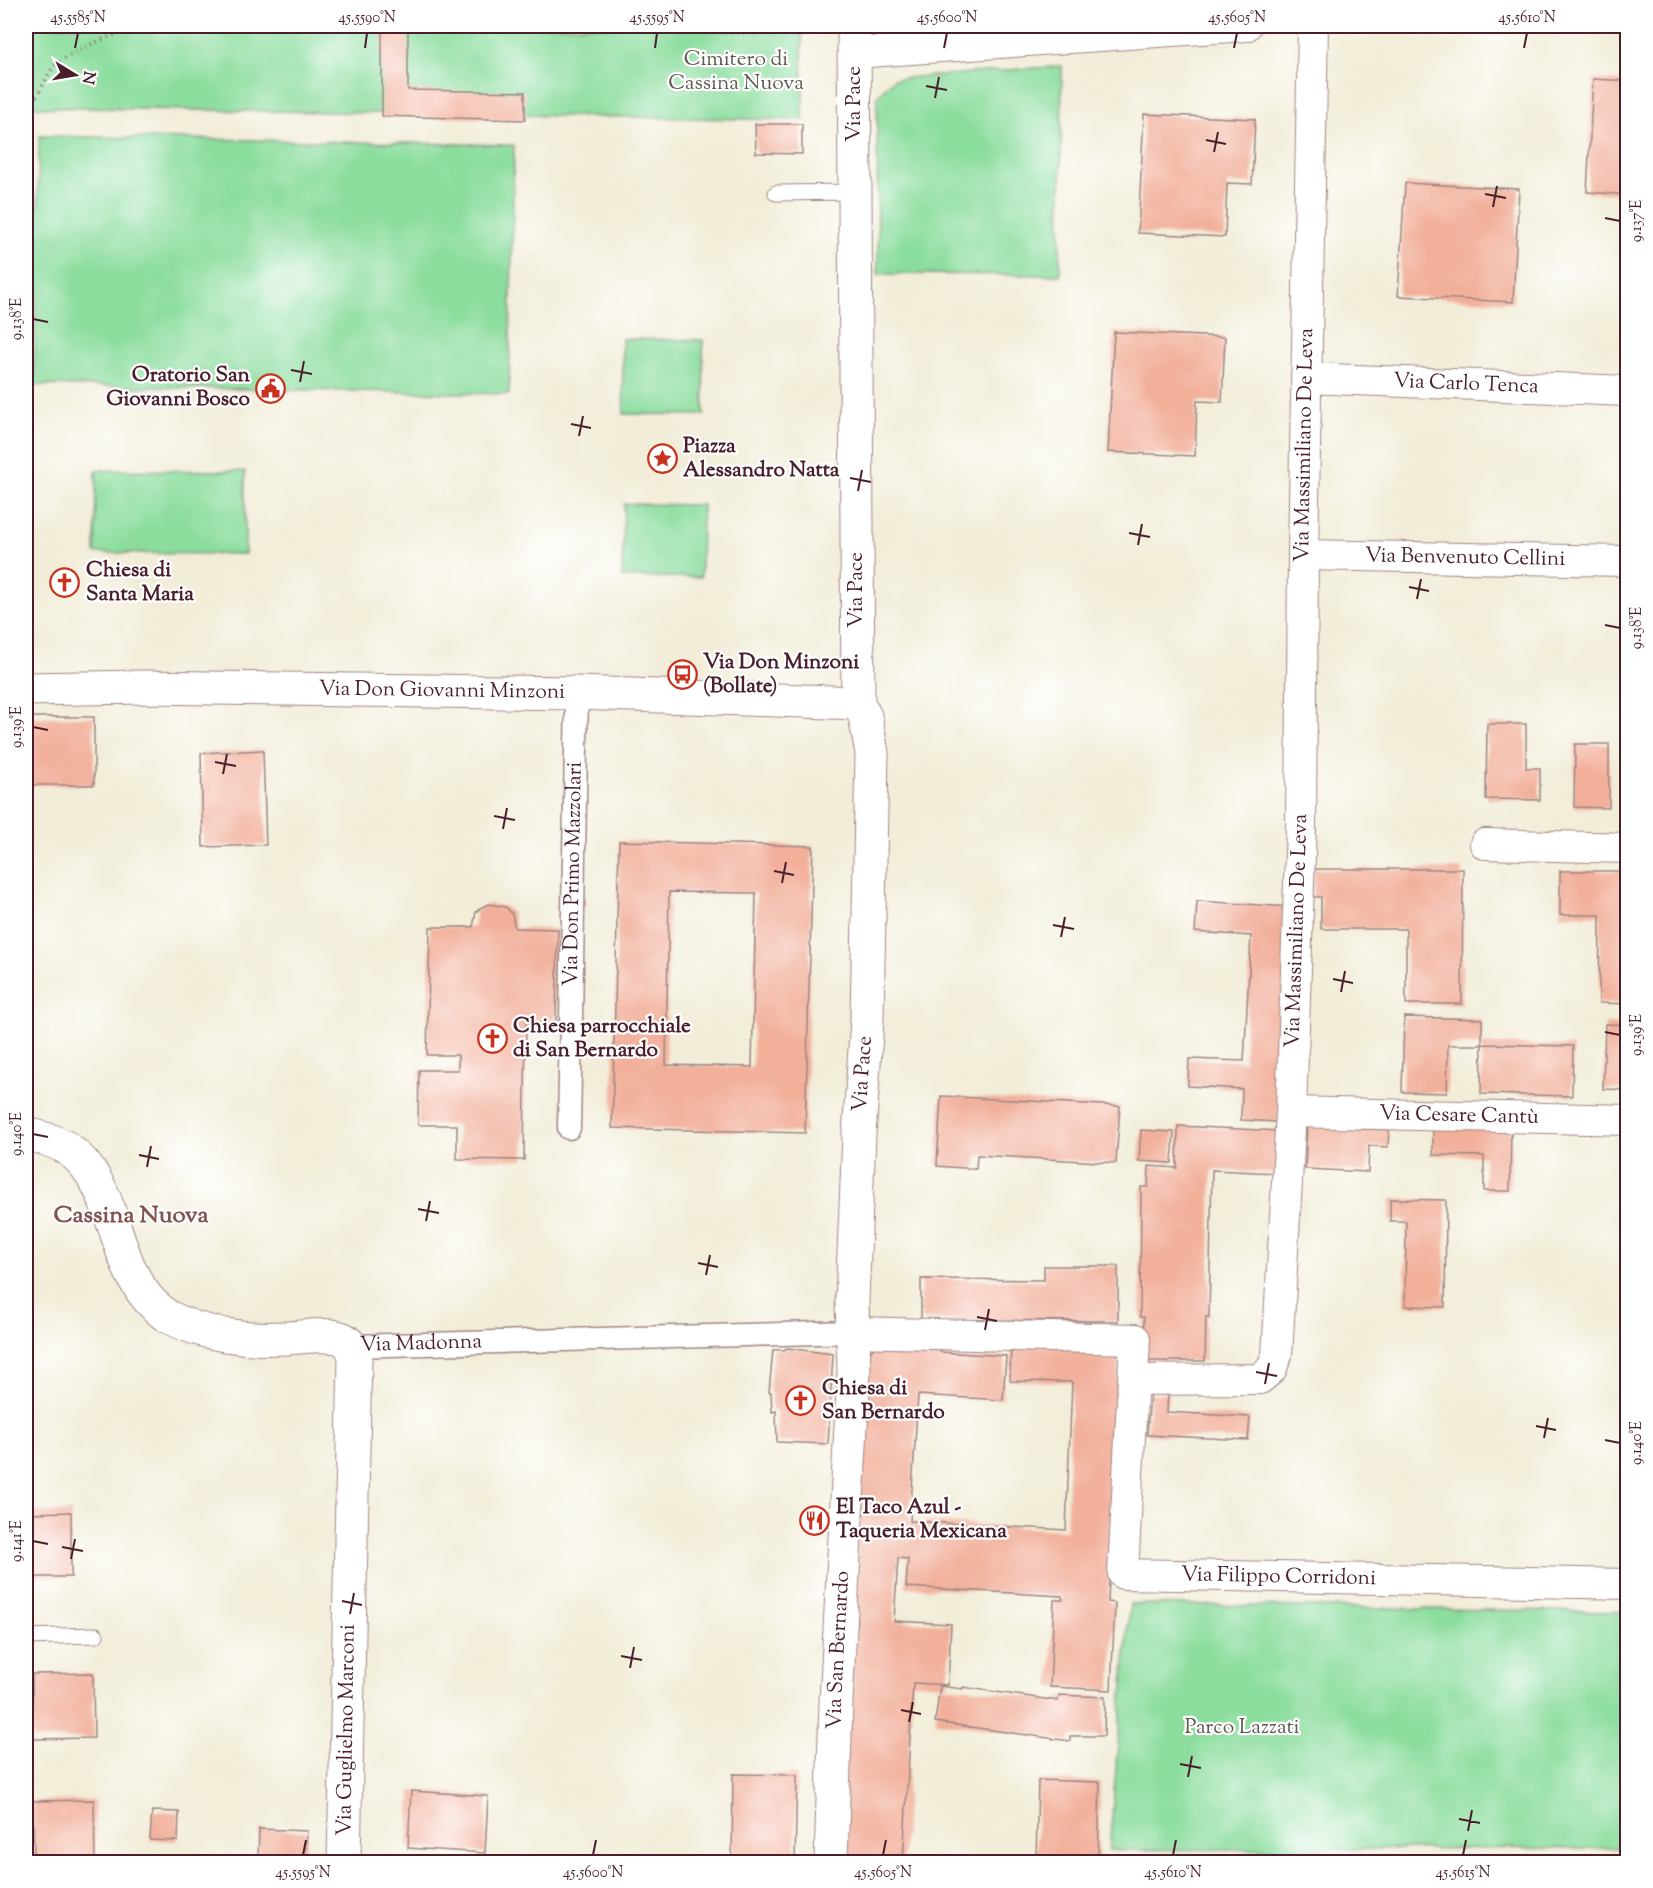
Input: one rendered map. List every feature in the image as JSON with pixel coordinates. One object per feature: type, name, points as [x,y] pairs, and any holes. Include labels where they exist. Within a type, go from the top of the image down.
[{"type":"street","points":[[854,39],[1246,26]]},
{"type":"street","name":"Via Massimiliano De Leva","points":[[1133,1380],[1260,1380],[1271,1370],[1277,1356],[1291,1112],[1301,826],[1303,555],[1313,26]]},
{"type":"street","name":"Via Pace","points":[[852,1332],[859,1135],[867,1020],[872,753],[864,716],[858,702],[854,39]]},
{"type":"street","name":"Via Carlo Tenca","points":[[1306,378],[1628,391]]},
{"type":"street","name":"Via Benvenuto Cellini","points":[[1303,555],[1628,561]]},
{"type":"street","name":"Via Don Giovanni Minzoni","points":[[26,689],[143,687],[577,693],[858,702]]},
{"type":"street","name":"Via Don Primo Mazzolari","points":[[569,1128],[577,693]]},
{"type":"street","points":[[1485,844],[1628,848]]},
{"type":"street","name":"Via Cesare Cantù","points":[[1291,1112],[1628,1120]]},
{"type":"street","name":"Via Madonna","points":[[26,1134],[45,1138],[68,1149],[87,1167],[98,1185],[111,1216],[131,1275],[143,1294],[167,1316],[192,1328],[224,1334],[281,1339],[328,1336],[344,1340],[352,1346],[852,1332]]},
{"type":"street","points":[[852,1332],[1135,1339],[1133,1380]]},
{"type":"street","name":"Via San Bernardo","points":[[831,1863],[836,1702],[854,1372],[852,1332]]},
{"type":"street","name":"Via Guglielmo Marconi","points":[[344,1863],[355,1358],[352,1346]]},
{"type":"street","name":"Via Filippo Corridoni","points":[[1133,1380],[1123,1574],[1628,1584]]},
{"type":"lane","points":[[776,193],[855,192]]},
{"type":"lane","points":[[26,1636],[96,1635]]},
{"type":"path","points":[[26,103],[35,98],[55,65],[83,48],[137,26]]},
{"type":"path","points":[[539,26],[798,35]]},
{"type":"path","points":[[763,26],[763,34]]},
{"type":"green space","name":"Cimitero di Cassina Nuova","points":[[28,26],[802,26],[803,120],[26,107]]},
{"type":"green space","points":[[1062,66],[1060,275],[878,274],[877,96],[894,79]]},
{"type":"green space","points":[[39,136],[514,145],[509,394],[34,385]]},
{"type":"green space","points":[[622,339],[703,340],[704,415],[624,414]]},
{"type":"green space","points":[[96,470],[245,471],[245,554],[95,553]]},
{"type":"green space","points":[[624,504],[702,505],[701,577],[622,577]]},
{"type":"green space","name":"Parco Lazzati","points":[[1130,1604],[1627,1612],[1627,1848],[1109,1850]]},
{"type":"building","points":[[382,26],[408,26],[408,90],[525,92],[525,120],[382,116]]},
{"type":"building","points":[[1593,79],[1628,81],[1628,195],[1587,192]]},
{"type":"building","points":[[1144,114],[1255,119],[1252,184],[1227,183],[1225,237],[1138,233]]},
{"type":"building","points":[[755,124],[802,124],[802,154],[756,153]]},
{"type":"building","points":[[1405,183],[1519,189],[1513,302],[1398,296]]},
{"type":"building","points":[[1114,332],[1225,337],[1222,402],[1197,401],[1195,456],[1108,452]]},
{"type":"building","points":[[26,717],[94,717],[94,785],[26,785]]},
{"type":"building","points":[[1487,724],[1526,724],[1526,768],[1540,768],[1540,800],[1486,799]]},
{"type":"building","points":[[1575,744],[1609,744],[1609,808],[1574,807]]},
{"type":"building","points":[[263,750],[266,845],[203,847],[201,753]]},
{"type":"building","points":[[619,841],[813,846],[805,1133],[612,1128]],"holes":[[[669,892],[756,893],[752,1067],[666,1065]]]},
{"type":"building","points":[[1314,869],[1463,869],[1462,1004],[1406,1004],[1406,929],[1321,929],[1321,897],[1313,897]]},
{"type":"building","points":[[1560,871],[1628,871],[1628,1004],[1599,1003],[1600,915],[1560,915]]},
{"type":"building","points":[[1197,901],[1290,907],[1278,1122],[1241,1120],[1242,1089],[1188,1086],[1189,1059],[1244,1061],[1251,936],[1195,932]]},
{"type":"building","name":"Chiesa parrocchiale di San Bernardo","points":[[489,904],[506,907],[512,914],[515,928],[558,929],[556,1024],[526,1023],[524,1160],[457,1159],[457,1125],[418,1125],[419,1070],[458,1070],[458,1055],[427,1055],[430,927],[473,927],[476,912]]},
{"type":"building","points":[[1404,1017],[1482,1019],[1482,1045],[1448,1045],[1447,1093],[1402,1092]]},
{"type":"building","points":[[1605,1024],[1628,1025],[1628,1090],[1603,1089]]},
{"type":"building","points":[[1482,1044],[1573,1046],[1572,1096],[1481,1094]]},
{"type":"building","points":[[941,1096],[1120,1106],[1116,1163],[977,1155],[976,1169],[937,1166]]},
{"type":"building","points":[[1178,1126],[1279,1131],[1277,1173],[1212,1170],[1209,1317],[1206,1317],[1205,1361],[1143,1361],[1144,1317],[1140,1317],[1141,1187],[1148,1187],[1149,1166],[1177,1168]]},
{"type":"building","points":[[1307,1126],[1389,1130],[1388,1147],[1369,1146],[1368,1172],[1305,1169]]},
{"type":"building","points":[[1433,1126],[1511,1127],[1510,1191],[1484,1191],[1484,1156],[1433,1155]]},
{"type":"building","points":[[1141,1130],[1174,1132],[1172,1163],[1139,1161]]},
{"type":"building","points":[[1390,1199],[1446,1200],[1445,1307],[1405,1306],[1406,1221],[1390,1221]]},
{"type":"building","points":[[1044,1266],[1118,1266],[1118,1321],[921,1320],[921,1279],[1044,1280]]},
{"type":"building","points":[[883,1339],[941,1342],[940,1352],[1006,1356],[1003,1400],[918,1395],[910,1521],[1066,1530],[1072,1382],[1010,1381],[1011,1341],[1103,1343],[1119,1355],[1108,1602],[1115,1603],[1111,1690],[1050,1687],[1054,1600],[1063,1600],[1062,1596],[906,1587],[908,1559],[898,1558],[894,1621],[951,1624],[948,1685],[913,1683],[903,1862],[838,1862],[867,1355]]},
{"type":"building","name":"Chiesa di San Bernardo","points":[[787,1348],[833,1354],[828,1444],[777,1442],[776,1411],[772,1412],[771,1392],[769,1392],[773,1350]]},
{"type":"building","points":[[1150,1393],[1168,1393],[1167,1412],[1250,1417],[1248,1440],[1147,1435]]},
{"type":"building","points":[[71,1512],[71,1577],[26,1577],[26,1513]]},
{"type":"building","points":[[93,1673],[94,1738],[33,1739],[32,1674]]},
{"type":"building","points":[[940,1686],[963,1689],[963,1687],[1058,1701],[1059,1695],[1105,1697],[1104,1736],[1070,1736],[1070,1741],[935,1722]]},
{"type":"building","points":[[733,1774],[797,1775],[795,1862],[732,1862]]},
{"type":"building","points":[[1038,1780],[1100,1782],[1098,1862],[1036,1862]]},
{"type":"building","points":[[411,1791],[488,1796],[485,1853],[408,1848]]},
{"type":"building","points":[[94,1800],[95,1862],[34,1862],[33,1801]]},
{"type":"building","points":[[152,1811],[179,1812],[178,1841],[150,1840]]},
{"type":"building","points":[[259,1829],[307,1831],[305,1862],[258,1862]]},
{"type":"place","name":"Oratorio San Giovanni Bosco","points":[[271,388]]},
{"type":"place","name":"Piazza Alessandro Natta","points":[[662,459]]},
{"type":"place","name":"Chiesa di Santa Maria","points":[[65,583]]},
{"type":"place","name":"Via Don Minzoni (Bollate)","points":[[682,675]]},
{"type":"place","name":"Chiesa parrocchiale di San Bernardo","points":[[492,1039]]},
{"type":"place","name":"Chiesa di San Bernardo","points":[[801,1401]]},
{"type":"place","name":"El Taco Azul - Taqueria Mexicana","points":[[815,1520]]},
{"type":"district","name":"Cassina Nuova","points":[[131,1216]]}]
